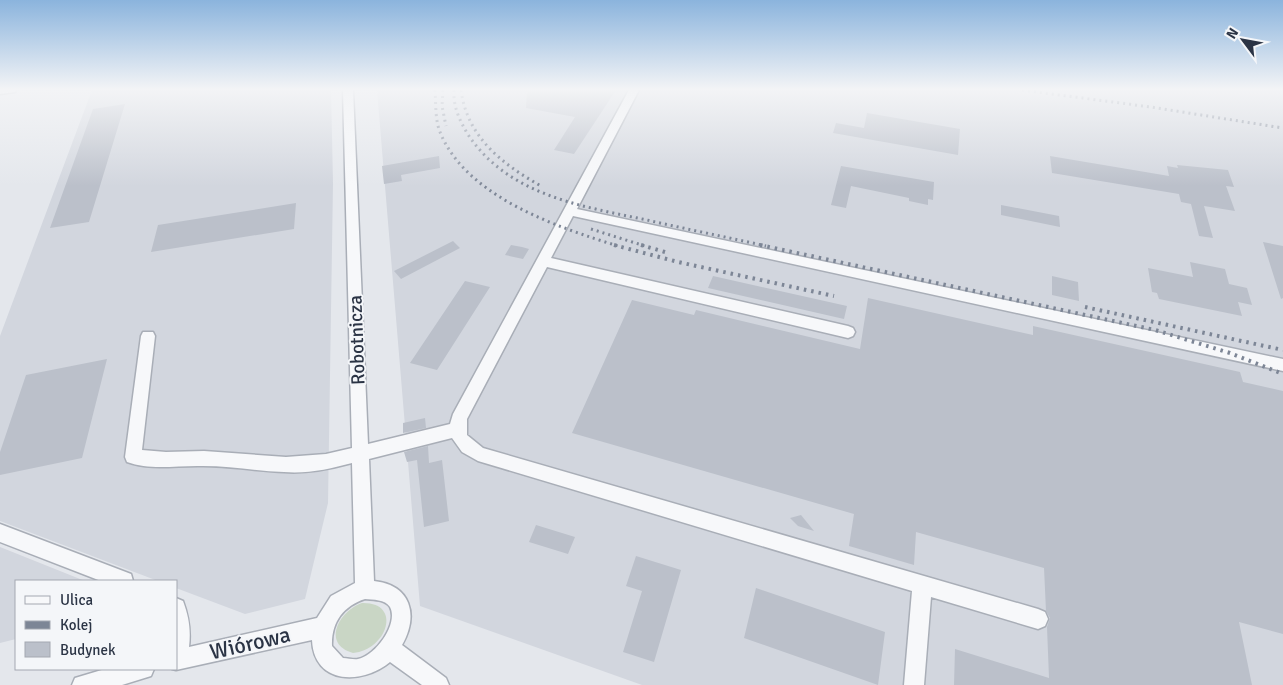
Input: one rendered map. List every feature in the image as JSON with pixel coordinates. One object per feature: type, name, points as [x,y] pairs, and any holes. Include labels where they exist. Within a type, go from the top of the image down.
[{"type":"street","name":"Robotnicza","points":[[349,122],[365,590]]},
{"type":"street","points":[[617,122],[459,419],[456,430],[460,439],[478,454],[922,587],[1038,619]]},
{"type":"street","points":[[569,211],[1283,365]]},
{"type":"street","points":[[542,261],[848,332]]},
{"type":"street","points":[[148,336],[133,457],[166,460],[204,458],[286,465],[326,462],[456,430]]},
{"type":"street","points":[[0,534],[121,580]]},
{"type":"street","points":[[914,685],[922,587]]},
{"type":"street","points":[[365,590],[380,590],[395,599],[400,607],[402,626],[391,650],[378,661],[364,668],[352,670],[342,668],[332,664],[325,654],[322,646],[323,628],[331,612],[338,604],[355,592],[365,590]]},
{"type":"street","points":[[178,616],[181,629],[178,652]]},
{"type":"street","name":"Wiórowa","points":[[178,660],[323,628]]},
{"type":"street","points":[[391,650],[439,685]]},
{"type":"street","points":[[82,685],[140,670]]},
{"type":"shaded area","points":[[80,122],[332,122],[333,183],[328,503],[305,599],[245,614],[178,589],[178,580],[155,580],[0,521],[0,336]]},
{"type":"shaded area","points":[[380,122],[1283,122],[1283,685],[642,685],[420,606]]},
{"type":"shaded area","points":[[0,547],[82,580],[15,580],[15,639],[0,643]]},
{"type":"green space","points":[[362,603],[375,605],[383,610],[386,626],[382,636],[375,644],[365,650],[353,653],[343,649],[338,643],[337,628],[346,613]]},
{"type":"building","points":[[88,122],[120,122],[89,222],[50,228]]},
{"type":"building","points":[[572,122],[595,122],[574,154],[554,150]]},
{"type":"building","points":[[865,122],[919,122],[960,129],[958,155],[833,133],[836,123],[864,128]]},
{"type":"building","points":[[439,156],[440,168],[401,175],[402,181],[384,184],[382,166]]},
{"type":"building","points":[[1050,156],[1169,176],[1167,166],[1178,168],[1177,165],[1228,170],[1234,187],[1226,186],[1235,211],[1204,206],[1213,238],[1199,236],[1191,204],[1181,202],[1179,194],[1052,173]]},
{"type":"building","points":[[841,166],[934,182],[933,200],[928,199],[928,205],[909,201],[909,198],[851,186],[846,208],[831,205]]},
{"type":"building","points":[[296,203],[294,229],[151,252],[158,225]]},
{"type":"building","points":[[1001,205],[1059,216],[1060,227],[1001,215]]},
{"type":"building","points":[[453,241],[460,248],[401,279],[394,271]]},
{"type":"building","points":[[1263,242],[1283,246],[1283,298],[1281,299]]},
{"type":"building","points":[[511,245],[529,249],[523,259],[505,255]]},
{"type":"building","points":[[1190,262],[1225,269],[1229,284],[1247,288],[1252,305],[1238,302],[1242,316],[1159,299],[1157,293],[1152,292],[1148,268],[1193,277]]},
{"type":"building","points":[[713,276],[847,306],[844,319],[708,288]]},
{"type":"building","points":[[1052,276],[1078,282],[1079,301],[1052,295]]},
{"type":"building","points":[[465,281],[490,287],[437,370],[410,363]]},
{"type":"building","points":[[868,298],[1033,335],[1033,326],[1240,372],[1243,382],[1283,391],[1283,634],[1239,622],[1252,685],[954,685],[955,649],[1049,678],[1047,627],[1050,618],[1046,611],[1044,568],[916,532],[914,565],[849,546],[854,514],[572,433],[632,300],[694,315],[696,310],[860,349]]},
{"type":"building","points":[[107,359],[82,458],[0,475],[0,452],[26,375]]},
{"type":"building","points":[[425,418],[426,428],[403,433],[403,423]]},
{"type":"building","points":[[428,446],[429,463],[442,460],[449,521],[424,527],[417,460],[407,462],[404,452]]},
{"type":"building","points":[[801,515],[814,531],[798,526],[790,518]]},
{"type":"building","points":[[536,525],[575,537],[568,554],[529,542]]},
{"type":"building","points":[[636,556],[681,570],[654,662],[623,652],[642,591],[626,586]]},
{"type":"building","points":[[756,588],[885,632],[878,685],[744,638]]},
{"type":"railway","points":[[437,122],[440,132],[453,155],[470,175],[492,192],[542,219],[618,246]]},
{"type":"railway","points":[[445,122],[446,126]]},
{"type":"railway","points":[[461,122],[483,154],[503,171],[524,184],[547,194],[571,203],[596,209],[766,246]]},
{"type":"railway","points":[[471,122],[479,135],[500,158],[541,186]]},
{"type":"railway","points":[[1245,122],[1283,128]]},
{"type":"railway","points":[[591,229],[645,246]]},
{"type":"railway","points":[[614,245],[678,262],[834,296]]},
{"type":"railway","points":[[641,245],[665,252]]},
{"type":"railway","points":[[760,245],[1155,330],[1230,353],[1283,374]]},
{"type":"railway","points":[[1085,307],[1283,350]]}]
